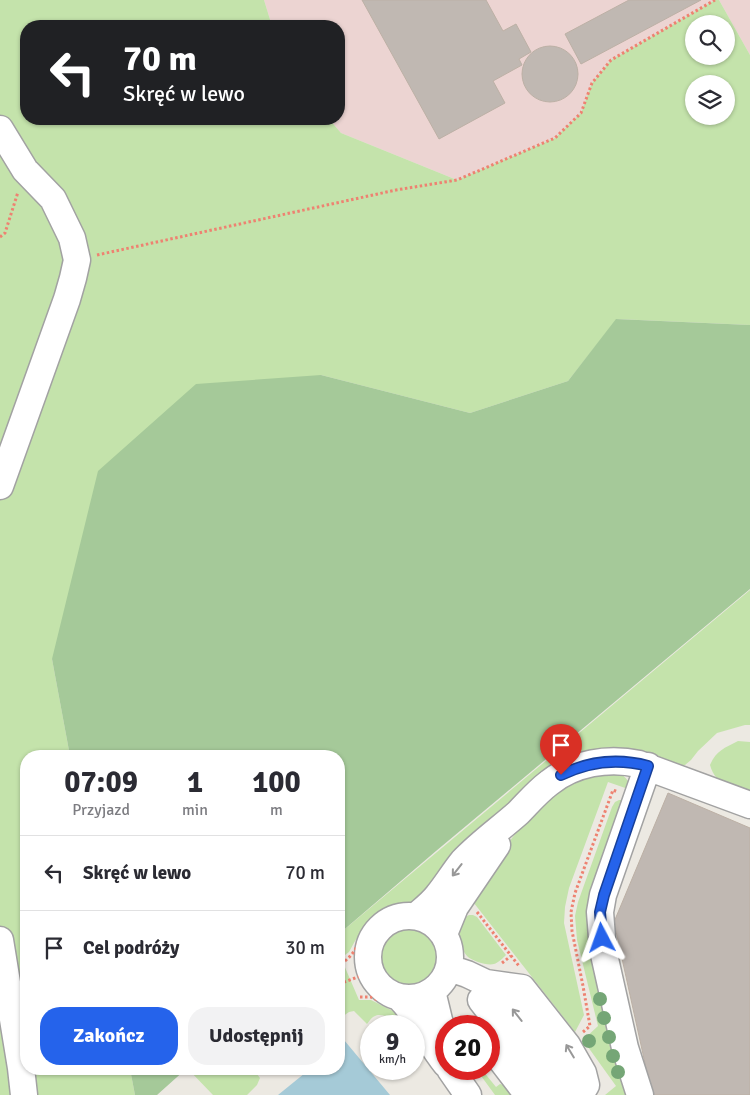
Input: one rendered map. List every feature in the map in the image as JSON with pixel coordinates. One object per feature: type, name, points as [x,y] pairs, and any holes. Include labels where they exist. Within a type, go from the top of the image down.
[{"type":"street","points":[[0,129],[25,170],[53,199],[72,238],[77,260],[74,278],[67,299],[0,486]]},
{"type":"street","points":[[410,911],[431,922],[444,934],[450,950],[449,968],[443,981],[432,991],[416,998],[400,997],[389,993],[380,986],[371,972],[368,961],[369,949],[376,934],[383,925],[393,919],[404,916],[410,911],[438,896],[463,862],[478,846],[518,813],[549,783],[573,768],[613,761],[648,766],[750,805]]},
{"type":"street","points":[[640,1095],[625,1048],[603,950],[600,912],[604,895],[648,766]]},
{"type":"street","points":[[444,934],[455,907],[518,813]]},
{"type":"street","points":[[0,940],[20,1057]]},
{"type":"street","points":[[449,968],[489,982],[580,1095]]},
{"type":"street","points":[[482,1015],[489,982]]},
{"type":"street","points":[[489,982],[556,1095]]},
{"type":"street","points":[[432,991],[438,1015]]},
{"type":"street","points":[[400,997],[417,1017],[435,1048]]},
{"type":"street","points":[[500,1058],[528,1095]]},
{"type":"street","points":[[23,1075],[24,1095]]},
{"type":"path","points":[[77,260],[396,190],[457,180],[554,138],[581,113],[592,84],[611,60],[715,0]]},
{"type":"path","points":[[0,237],[5,233],[25,170]]},
{"type":"path","points":[[473,907],[511,956],[489,982]]},
{"type":"path","points":[[345,961],[352,956],[366,929],[375,919],[389,910],[410,911]]},
{"type":"path","points":[[345,982],[371,972]]},
{"type":"shaded area","points":[[264,0],[715,0],[689,15],[685,15],[685,17],[611,60],[592,83],[581,113],[555,138],[457,180],[341,133],[334,125],[345,125],[345,20],[270,20]]},
{"type":"shaded area","points":[[719,0],[750,0],[750,55],[735,28],[735,15],[727,15]]},
{"type":"green space","points":[[0,0],[264,0],[270,20],[20,20],[20,125],[334,125],[341,133],[457,180],[555,138],[581,113],[592,83],[611,60],[685,17],[685,65],[735,65],[735,28],[750,55],[750,325],[617,319],[568,381],[470,413],[321,375],[52,659],[69,750],[20,750],[20,1075],[131,1075],[135,1095],[0,1095]]},
{"type":"green space","points":[[715,0],[719,0],[727,15],[689,15]]},
{"type":"green space","points":[[616,319],[750,325],[750,589],[345,929],[345,750],[69,750],[52,659],[98,471],[196,384],[321,375],[470,413],[568,381]]},
{"type":"green space","points":[[750,590],[750,725],[717,733],[685,765],[678,766],[597,751],[415,901],[389,906],[370,921],[345,955],[345,929]]},
{"type":"green space","points":[[738,741],[750,742],[750,793],[720,781],[710,765],[718,753]]},
{"type":"green space","points":[[619,773],[628,780],[631,790],[608,782],[569,888],[565,907],[564,923],[584,1015],[575,1032],[470,898],[512,838],[550,796],[585,777]]},
{"type":"green space","points":[[619,800],[623,800],[592,907],[634,1095],[605,1095],[616,1086],[583,1040],[598,1026],[577,940],[575,916],[578,902],[612,807]]},
{"type":"green space","points":[[469,915],[477,917],[506,955],[497,963],[480,963],[470,959],[465,953],[460,941],[460,929],[465,918]]},
{"type":"green space","points":[[402,928],[414,928],[429,936],[437,951],[437,963],[429,978],[414,986],[402,986],[387,978],[379,963],[379,951],[387,936]]},
{"type":"green space","points":[[345,967],[359,1000],[371,1000],[401,1015],[360,1015],[360,1017],[354,1011],[345,1015]]},
{"type":"green space","points":[[131,1075],[179,1075],[157,1095],[135,1095]]},
{"type":"green space","points":[[194,1075],[258,1075],[260,1078],[257,1085],[247,1095],[213,1095]]},
{"type":"green space","points":[[484,1080],[490,1080],[496,1087],[500,1084],[504,1085],[512,1095],[495,1095]]},
{"type":"water","points":[[345,1041],[360,1059],[360,1080],[377,1080],[390,1095],[278,1095],[303,1075],[345,1075]]},
{"type":"building","points":[[362,0],[486,0],[503,31],[516,24],[531,52],[519,59],[522,65],[493,81],[505,103],[439,139]]},
{"type":"building","points":[[629,0],[701,0],[581,64],[565,34]]},
{"type":"building","points":[[544,46],[556,46],[570,54],[578,68],[576,85],[570,94],[556,102],[544,102],[534,97],[527,90],[522,80],[522,68],[527,58],[534,51]]},
{"type":"building","points":[[668,793],[750,828],[750,1095],[652,1095],[614,922]]},
{"type":"route","points":[[561,775],[573,768],[600,762],[628,762],[648,766],[604,895],[600,912],[602,938]]}]
